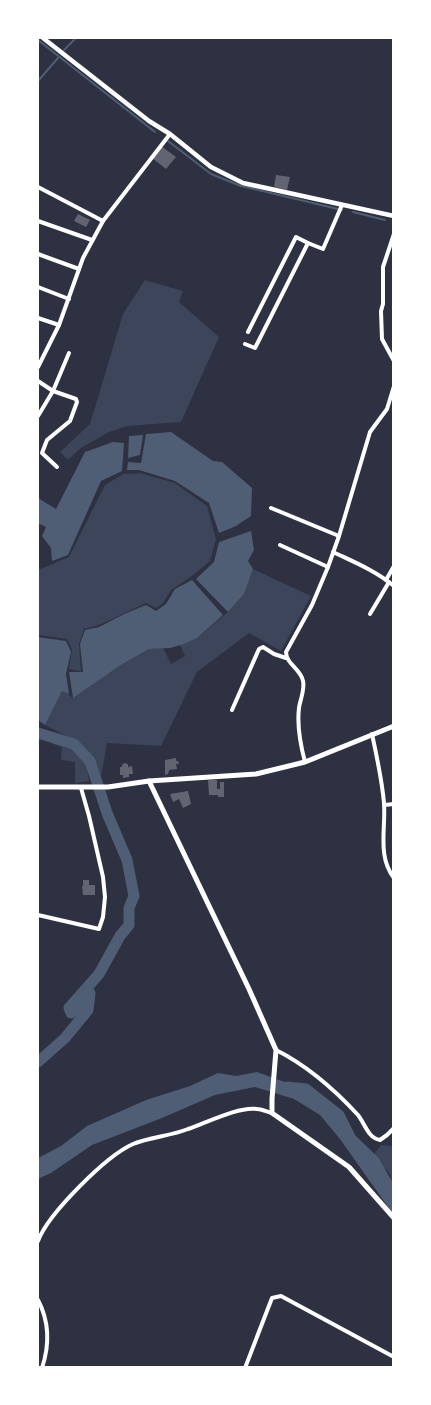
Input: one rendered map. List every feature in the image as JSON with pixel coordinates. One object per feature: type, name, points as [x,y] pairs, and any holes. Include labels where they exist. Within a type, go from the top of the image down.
[{"type":"main road","points":[[38,787],[108,787],[149,781],[256,774],[305,762],[394,726]]},
{"type":"main road","points":[[149,781],[249,989],[276,1050],[272,1113],[349,1167],[394,1218]]},
{"type":"street","points":[[43,38],[149,121],[170,134],[211,166],[243,183],[394,216]]},
{"type":"street","points":[[38,367],[59,325],[79,269],[92,240],[103,221],[170,134]]},
{"type":"street","points":[[38,187],[103,221]]},
{"type":"street","points":[[248,332],[296,236],[323,249],[342,204]]},
{"type":"street","points":[[38,222],[92,240]]},
{"type":"street","points":[[393,360],[382,339],[381,312],[383,304],[383,268],[394,234]]},
{"type":"street","points":[[245,344],[255,348],[308,243]]},
{"type":"street","points":[[38,254],[79,269]]},
{"type":"street","points":[[38,287],[69,299]]},
{"type":"street","points":[[38,318],[59,325]]},
{"type":"street","points":[[38,416],[69,354]]},
{"type":"street","points":[[38,381],[52,391],[76,399],[77,402],[70,421],[47,440],[42,453],[57,467]]},
{"type":"street","points":[[286,658],[286,652],[312,605],[340,536],[370,432],[387,409],[394,386]]},
{"type":"street","points":[[271,508],[340,536]]},
{"type":"street","points":[[280,545],[328,566]]},
{"type":"street","points":[[333,552],[366,567],[394,586]]},
{"type":"street","points":[[370,614],[394,566]]},
{"type":"street","points":[[232,710],[259,649],[264,647],[274,654],[286,658],[300,673],[304,682],[299,709],[301,749],[305,762]]},
{"type":"street","points":[[372,734],[382,781],[384,805],[383,851],[386,863],[394,878]]},
{"type":"street","points":[[38,916],[99,929],[106,897],[90,816],[81,788]]},
{"type":"street","points":[[384,805],[394,804]]},
{"type":"street","points":[[276,1050],[292,1058],[329,1086],[360,1117],[375,1139],[380,1140],[394,1128]]},
{"type":"street","points":[[38,1241],[40,1234],[60,1207],[100,1168],[133,1144],[181,1132],[237,1111],[256,1108],[272,1113]]},
{"type":"street","points":[[245,1368],[272,1298],[277,1296],[281,1296],[394,1357]]},
{"type":"street","points":[[38,1300],[47,1320],[47,1345],[42,1368]]},
{"type":"shaded area","points":[[145,280],[183,291],[179,302],[219,337],[181,422],[127,426],[109,432],[81,448],[68,460],[60,452],[90,424],[123,314]]},
{"type":"shaded area","points":[[171,432],[213,461],[222,462],[252,488],[251,516],[236,526],[219,533],[209,503],[175,481],[139,470],[127,470],[128,462],[141,463],[146,434]]},
{"type":"shaded area","points":[[143,435],[140,455],[128,458],[129,436]]},
{"type":"shaded area","points":[[113,442],[124,443],[122,471],[101,481],[68,555],[52,561],[51,548],[42,536],[46,527],[38,523],[38,498],[56,509],[85,452]]},
{"type":"shaded area","points":[[140,473],[175,483],[207,506],[216,539],[210,561],[171,590],[163,603],[156,608],[146,603],[99,625],[84,629],[79,644],[81,671],[69,669],[72,650],[67,639],[38,635],[38,570],[69,557],[105,485],[123,474]]},
{"type":"shaded area","points":[[251,531],[254,550],[248,561],[253,569],[244,594],[228,612],[196,579],[214,562],[219,542]]},
{"type":"shaded area","points":[[253,569],[311,596],[281,651],[249,633],[197,672],[161,746],[107,743],[101,777],[89,757],[74,740],[45,725],[62,690],[73,698],[121,665],[149,649],[163,648],[171,664],[185,656],[180,645],[197,638],[228,612],[244,594]]},
{"type":"shaded area","points":[[192,580],[223,615],[197,638],[170,648],[149,649],[121,665],[73,698],[69,672],[83,672],[80,644],[85,630],[99,627],[146,605],[156,611],[166,604],[175,589]]},
{"type":"shaded area","points":[[38,637],[66,641],[71,652],[66,674],[69,694],[62,691],[45,725],[38,720]]},
{"type":"shaded area","points":[[38,734],[73,746],[86,761],[89,781],[75,783],[75,762],[61,760],[62,747],[38,737]]},
{"type":"shaded area","points":[[257,1072],[318,1094],[349,1127],[377,1173],[393,1192],[393,1214],[340,1139],[320,1115],[294,1099],[255,1087],[215,1095],[92,1145],[51,1173],[38,1179],[38,1158],[61,1146],[87,1126],[146,1100],[190,1086],[218,1073],[236,1076]]},
{"type":"shaded area","points":[[381,1145],[393,1146],[393,1186],[390,1181],[391,1176],[386,1169],[381,1169],[374,1154]]},
{"type":"building","points":[[161,146],[176,157],[166,169],[152,158]]},
{"type":"building","points":[[276,175],[290,177],[287,190],[274,187]]},
{"type":"building","points":[[78,214],[90,220],[86,227],[74,221]]},
{"type":"building","points":[[176,758],[179,764],[176,764],[177,769],[169,770],[168,774],[165,775],[165,760]]},
{"type":"building","points":[[124,763],[128,764],[128,767],[132,766],[133,774],[123,778],[123,775],[120,775],[120,767]]},
{"type":"building","points":[[208,780],[217,780],[217,789],[220,789],[220,782],[224,782],[224,797],[209,795]]},
{"type":"building","points":[[188,791],[191,804],[183,808],[179,799],[173,802],[170,794]]},
{"type":"building","points":[[83,880],[89,880],[89,885],[95,885],[95,895],[83,895]]},
{"type":"waterway","points":[[64,50],[76,38]]},
{"type":"waterway","points":[[38,40],[155,132]]},
{"type":"waterway","points":[[38,81],[58,58]]},
{"type":"waterway","points":[[168,141],[211,174],[241,186],[342,210]]},
{"type":"waterway","points":[[353,212],[385,220]]},
{"type":"waterway","points":[[38,733],[74,744],[90,761],[107,813],[127,860],[134,896],[129,908],[129,925],[120,936],[99,974],[69,1008],[71,1013],[90,993],[88,1010],[65,1038],[38,1062]]},
{"type":"waterway","points":[[288,1087],[306,1089],[339,1115],[351,1139],[374,1161],[394,1196]]}]
